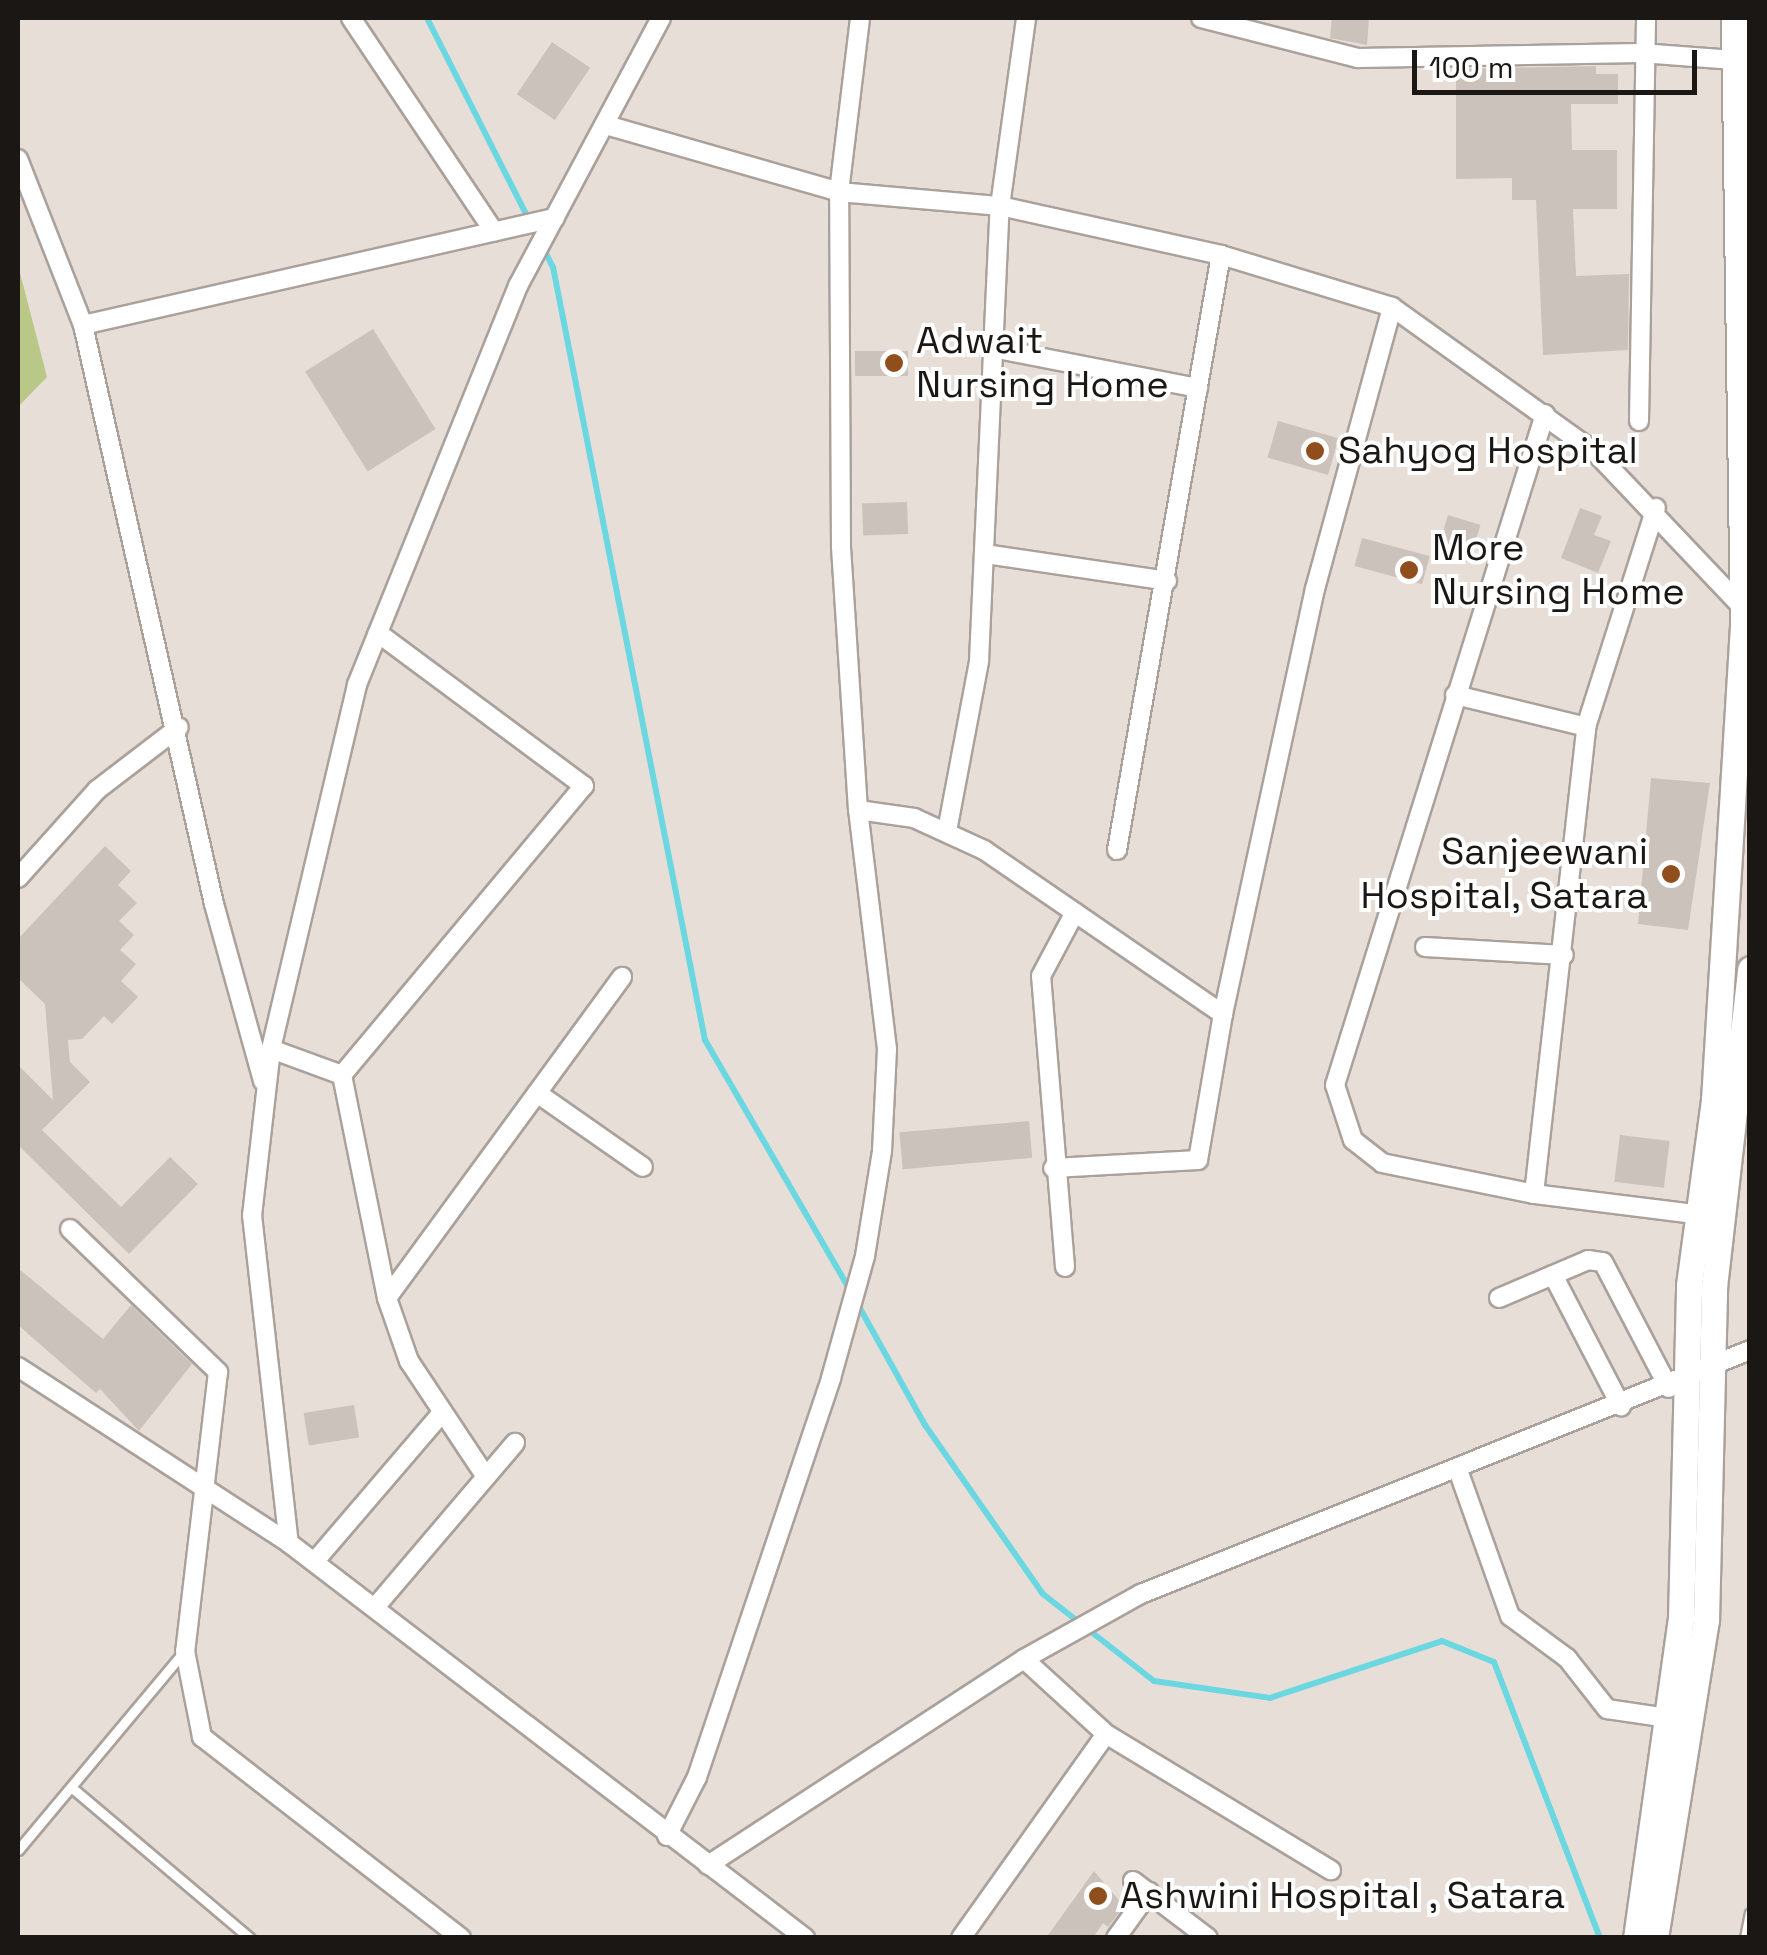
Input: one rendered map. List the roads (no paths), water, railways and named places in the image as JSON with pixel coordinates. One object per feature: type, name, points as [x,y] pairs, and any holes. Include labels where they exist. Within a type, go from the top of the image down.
[{"type":"street","points":[[351,18],[494,232]]},
{"type":"street","points":[[289,1543],[252,1215],[271,1049],[357,685],[518,286],[660,18]]},
{"type":"street","points":[[667,1836],[697,1777],[774,1553],[866,1256],[887,1049],[858,810],[841,546],[839,192],[860,18]]},
{"type":"street","points":[[947,831],[979,661],[1000,206],[1026,18]]},
{"type":"street","points":[[1201,18],[1223,20],[1358,58],[1641,53],[1734,60]]},
{"type":"street","points":[[1639,421],[1641,53],[1646,18]]},
{"type":"street","points":[[1636,1938],[1681,1618],[1677,1384],[1714,1100],[1740,836],[1746,611],[1734,18]]},
{"type":"street","points":[[606,125],[839,192],[1000,206],[1221,255],[1392,306],[1545,414],[1656,508],[1746,611]]},
{"type":"street","points":[[18,159],[83,324],[179,727],[214,904],[266,1092]]},
{"type":"street","points":[[83,324],[556,218]]},
{"type":"street","points":[[1117,850],[1168,581],[1221,255]]},
{"type":"street","points":[[1053,1168],[1198,1160],[1223,1014],[1315,589],[1392,306]]},
{"type":"street","points":[[992,348],[1198,388]]},
{"type":"street","points":[[1545,414],[1335,1085],[1338,1112],[1353,1140],[1382,1163],[1534,1194],[1698,1217],[1725,1216]]},
{"type":"street","points":[[1534,1194],[1564,955],[1586,727],[1656,508]]},
{"type":"street","points":[[985,554],[1168,581]]},
{"type":"street","points":[[342,1075],[584,786],[378,633]]},
{"type":"street","points":[[1456,695],[1586,727]]},
{"type":"street","points":[[18,878],[97,790],[179,727]]},
{"type":"street","points":[[858,810],[947,831],[1075,912],[1223,1014]]},
{"type":"street","points":[[1064,1267],[1053,1168],[1041,976],[1075,912]]},
{"type":"street","points":[[1425,947],[1564,955]]},
{"type":"street","points":[[1655,1938],[1696,1720],[1711,1528],[1711,1366],[1750,970]]},
{"type":"street","points":[[387,1298],[622,977]]},
{"type":"street","points":[[271,1049],[342,1075]]},
{"type":"street","points":[[342,1075],[387,1298],[409,1361],[440,1414],[486,1477]]},
{"type":"street","points":[[537,1094],[643,1167]]},
{"type":"street","points":[[70,1229],[218,1372],[208,1495],[185,1651],[202,1737],[462,1938]]},
{"type":"street","points":[[1499,1298],[1553,1275],[1603,1262],[1677,1384]]},
{"type":"street","points":[[1553,1275],[1621,1406]]},
{"type":"street","points":[[708,1865],[1024,1659],[1141,1594],[1677,1384],[1750,1350]]},
{"type":"street","points":[[18,1367],[378,1605],[667,1836],[804,1937]]},
{"type":"street","points":[[314,1561],[440,1414]]},
{"type":"street","points":[[378,1605],[515,1443]]},
{"type":"street","points":[[1458,1470],[1510,1616],[1567,1658],[1607,1709],[1696,1720]]},
{"type":"street","points":[[1024,1659],[1106,1734],[1331,1870]]},
{"type":"street","points":[[960,1938],[1106,1734]]},
{"type":"street","points":[[1116,1938],[1141,1887],[1208,1938]]},
{"type":"lane","points":[[18,1850],[185,1651]]},
{"type":"lane","points":[[71,1787],[250,1938]]},
{"type":"lane","points":[[1745,1938],[1750,1913]]},
{"type":"waterway","points":[[427,18],[553,267],[705,1040],[851,1292]]},
{"type":"waterway","points":[[857,1303],[925,1425],[1043,1594],[1154,1681],[1270,1698],[1442,1641],[1494,1662],[1600,1938]]},
{"type":"place","name":"Adwait Nursing Home","points":[[894,363]]},
{"type":"place","name":"Sahyog Hospital","points":[[1315,451]]},
{"type":"place","name":"More Nursing Home","points":[[1409,570]]},
{"type":"place","name":"Sanjeewani Hospital, Satara","points":[[1671,874]]},
{"type":"place","name":"Ashwini Hospital , Satara","points":[[1098,1896]]}]
